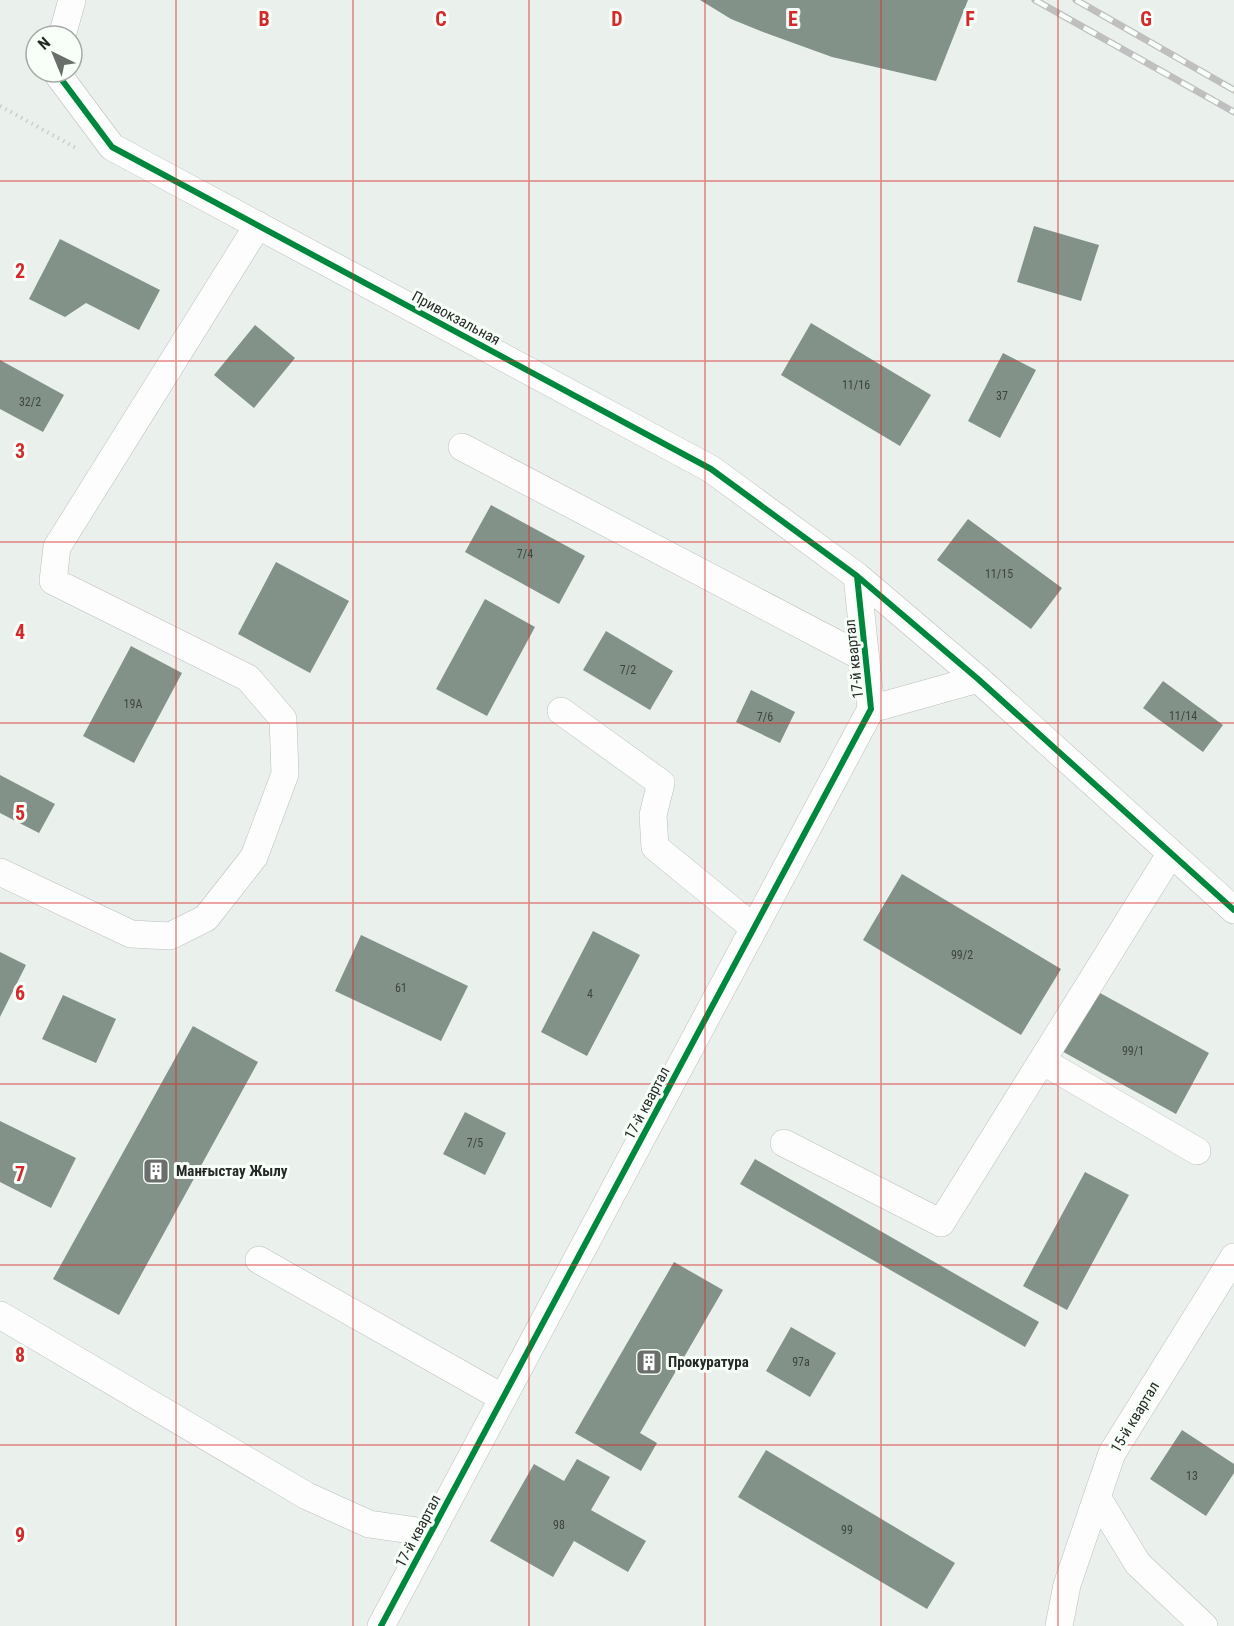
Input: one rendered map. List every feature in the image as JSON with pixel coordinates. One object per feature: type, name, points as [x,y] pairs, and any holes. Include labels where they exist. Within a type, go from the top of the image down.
[{"type":"street","points":[[65,24],[72,0]]},
{"type":"street","name":"Привокзальная","points":[[65,84],[112,147],[711,469],[857,576],[978,679],[1234,910]]},
{"type":"street","points":[[0,872],[131,934],[170,936],[206,918],[254,857],[285,774],[284,720],[248,678],[53,581],[57,548],[258,225]]},
{"type":"street","points":[[462,447],[866,659]]},
{"type":"street","name":"17-й квартал","points":[[381,1626],[871,709],[857,576]]},
{"type":"street","points":[[871,709],[978,679]]},
{"type":"street","points":[[561,711],[661,783],[653,815],[656,847],[754,928]]},
{"type":"street","points":[[784,1143],[941,1223],[1171,853]]},
{"type":"street","points":[[1042,1061],[1197,1151]]},
{"type":"street","name":"15-й квартал","points":[[1059,1626],[1067,1586],[1112,1453],[1234,1257]]},
{"type":"street","points":[[259,1260],[503,1398]]},
{"type":"street","points":[[0,1315],[307,1496],[369,1524],[431,1533]]},
{"type":"street","points":[[1097,1497],[1138,1564],[1204,1626]]},
{"type":"building","points":[[700,0],[968,0],[936,81],[832,57],[731,19]]},
{"type":"building","points":[[1034,226],[1099,245],[1081,301],[1017,282]]},
{"type":"building","points":[[60,239],[160,290],[139,330],[86,303],[65,317],[29,299]]},
{"type":"building","points":[[811,323],[931,395],[900,446],[781,375]]},
{"type":"building","points":[[255,325],[295,358],[254,408],[214,375]]},
{"type":"building","points":[[1003,353],[1036,370],[1000,438],[968,421]]},
{"type":"building","points":[[0,360],[64,395],[43,432],[0,409]]},
{"type":"building","points":[[491,505],[585,556],[559,604],[465,552]]},
{"type":"building","points":[[968,519],[1062,588],[1031,629],[937,560]]},
{"type":"building","points":[[276,562],[349,601],[310,673],[238,634]]},
{"type":"building","points":[[485,599],[535,627],[487,716],[436,689]]},
{"type":"building","points":[[606,631],[673,671],[650,710],[583,670]]},
{"type":"building","points":[[131,646],[182,673],[134,763],[83,736]]},
{"type":"building","points":[[1163,681],[1223,725],[1203,752],[1143,708]]},
{"type":"building","points":[[751,690],[795,712],[780,743],[736,722]]},
{"type":"building","points":[[0,775],[55,804],[39,833],[0,813]]},
{"type":"building","points":[[902,874],[1061,969],[1021,1035],[863,940]]},
{"type":"building","points":[[593,931],[640,955],[587,1056],[541,1032]]},
{"type":"building","points":[[361,935],[468,986],[441,1041],[335,991]]},
{"type":"building","points":[[0,952],[26,965],[0,1017]]},
{"type":"building","points":[[1091,988],[1209,1053],[1176,1114],[1058,1049]]},
{"type":"building","points":[[63,995],[116,1019],[96,1063],[42,1039]]},
{"type":"building","name":"Манғыстау Жылу","points":[[193,1026],[258,1062],[119,1315],[53,1279]]},
{"type":"building","points":[[465,1112],[506,1133],[485,1175],[443,1154]]},
{"type":"building","points":[[0,1121],[76,1158],[51,1208],[0,1182]]},
{"type":"building","points":[[755,1159],[1039,1322],[1025,1347],[740,1184]]},
{"type":"building","points":[[1085,1172],[1129,1195],[1067,1310],[1023,1286]]},
{"type":"building","name":"Прокуратура","points":[[674,1262],[723,1290],[640,1433],[657,1443],[641,1471],[575,1433]]},
{"type":"building","points":[[791,1327],[836,1353],[810,1397],[766,1371]]},
{"type":"building","points":[[1182,1430],[1234,1464],[1234,1473],[1206,1516],[1150,1479]]},
{"type":"building","points":[[766,1450],[955,1563],[927,1609],[738,1497]]},
{"type":"building","points":[[577,1459],[610,1477],[591,1510],[646,1541],[628,1572],[574,1541],[553,1577],[490,1541],[534,1464],[564,1481]]},
{"type":"railway","points":[[1035,0],[1234,112]]},
{"type":"railway","points":[[1076,0],[1234,90]]},
{"type":"cycle path","points":[[65,84],[112,147],[711,469],[857,576],[978,679],[1234,910]]},
{"type":"cycle path","points":[[381,1626],[871,709],[857,576]]},
{"type":"place","name":"Манғыстау Жылу","points":[[156,1171]]},
{"type":"place","name":"Прокуратура","points":[[649,1362]]}]
